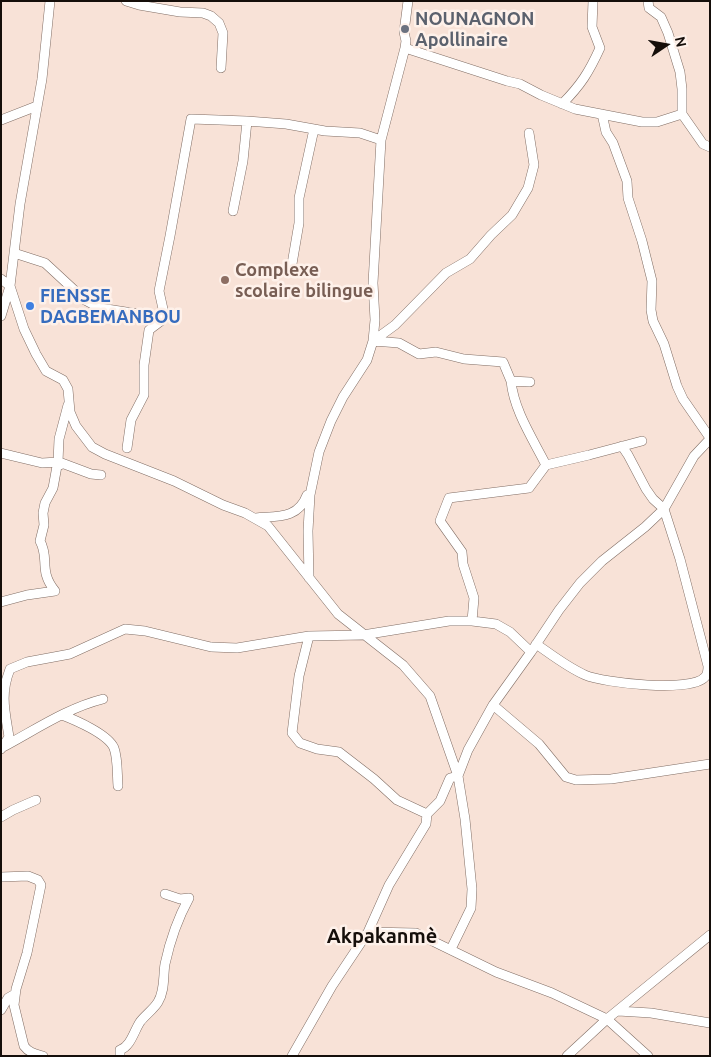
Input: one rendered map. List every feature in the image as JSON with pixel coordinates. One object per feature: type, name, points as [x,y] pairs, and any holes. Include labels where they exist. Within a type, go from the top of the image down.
[{"type":"street","points":[[1,316],[10,286],[20,204],[38,106],[50,1]]},
{"type":"street","points":[[126,1],[138,5],[180,12],[203,12],[211,16],[219,23],[223,33],[221,68]]},
{"type":"street","points":[[309,578],[308,532],[310,495],[319,452],[343,397],[367,360],[373,341],[375,320],[373,283],[381,140],[405,48],[404,32],[408,1]]},
{"type":"street","points":[[562,104],[589,73],[600,48],[592,27],[593,1]]},
{"type":"street","points":[[648,1],[649,8],[661,17],[680,72],[682,114],[703,144],[710,147]]},
{"type":"street","points":[[405,48],[520,84],[574,109],[642,122],[657,122],[682,114]]},
{"type":"street","points":[[1,120],[38,106]]},
{"type":"street","points":[[458,776],[468,750],[493,705],[559,610],[580,583],[602,561],[645,527],[664,509],[694,456],[710,438],[683,399],[664,344],[653,321],[651,310],[652,281],[642,240],[628,198],[627,181],[613,143],[606,132],[602,114]]},
{"type":"street","points":[[165,318],[159,291],[191,119],[286,124],[314,129],[360,133],[381,140]]},
{"type":"street","points":[[233,211],[243,161],[247,121]]},
{"type":"street","points":[[292,264],[298,223],[299,198],[314,129]]},
{"type":"street","points":[[373,341],[395,325],[446,273],[470,259],[512,215],[528,188],[534,164],[529,133]]},
{"type":"street","points":[[14,253],[46,263],[85,300],[100,308],[165,318]]},
{"type":"street","points":[[1,279],[10,286],[24,329],[36,354],[46,370],[63,380],[68,389],[70,412],[76,426],[92,447],[174,481],[223,505],[256,518],[268,526],[338,614],[403,665],[430,696],[458,776],[465,819],[472,889],[471,908],[451,949]]},
{"type":"street","points":[[128,448],[131,420],[144,396],[144,365],[149,330],[165,318]]},
{"type":"street","points":[[373,341],[399,343],[419,354],[436,352],[464,359],[503,362],[511,382],[517,408],[546,465]]},
{"type":"street","points":[[511,382],[530,382]]},
{"type":"street","points":[[1,602],[27,595],[56,591],[46,576],[44,548],[40,541],[44,525],[43,513],[45,503],[53,488],[57,466],[60,463],[59,439],[69,402]]},
{"type":"street","points":[[472,621],[474,598],[463,564],[462,552],[440,521],[449,498],[529,488],[546,465],[642,441]]},
{"type":"street","points":[[2,748],[8,737],[3,694],[6,670],[27,662],[70,654],[125,629],[145,631],[211,647],[236,648],[309,636],[363,635],[449,621],[472,621],[496,624],[534,648],[586,675],[616,681],[678,686],[695,683],[705,678],[708,666],[680,559],[664,509],[646,489],[622,446]]},
{"type":"street","points":[[1,453],[42,463],[60,463],[91,474],[101,475]]},
{"type":"street","points":[[256,518],[284,516],[294,512],[303,505],[314,479]]},
{"type":"street","points":[[309,636],[299,676],[292,733],[300,742],[317,749],[338,752],[374,779],[397,800],[427,814]]},
{"type":"street","points":[[2,748],[62,715],[91,702],[103,699]]},
{"type":"street","points":[[493,705],[539,744],[566,777],[576,780],[611,779],[710,764]]},
{"type":"street","points":[[62,715],[81,723],[110,742],[115,752],[118,786]]},
{"type":"street","points":[[292,1056],[332,986],[368,932],[389,885],[426,824],[427,814],[440,801],[450,778],[458,776]]},
{"type":"street","points":[[1,817],[36,800]]},
{"type":"street","points":[[1,877],[34,877],[40,885],[27,953],[15,994],[14,1005],[24,1046],[27,1050],[43,1056]]},
{"type":"street","points":[[120,1056],[120,1050],[131,1038],[140,1022],[158,1002],[162,992],[170,946],[179,919],[189,898],[180,899],[165,894]]},
{"type":"street","points":[[368,932],[416,933],[496,972],[552,993],[607,1019],[648,1056]]},
{"type":"street","points":[[567,1056],[607,1019],[710,935]]},
{"type":"street","points":[[1,1010],[8,998],[15,994]]},
{"type":"street","points":[[618,1011],[651,1013],[710,1023]]},
{"type":"place","name":"NOUNAGNON Apollinaire","points":[[405,29]]},
{"type":"place","name":"Complexe scolaire bilingue","points":[[225,280]]},
{"type":"place","name":"FIENSSE DAGBEMANBOU","points":[[30,306]]},
{"type":"district","name":"Akpakanmè","points":[[382,936]]}]
